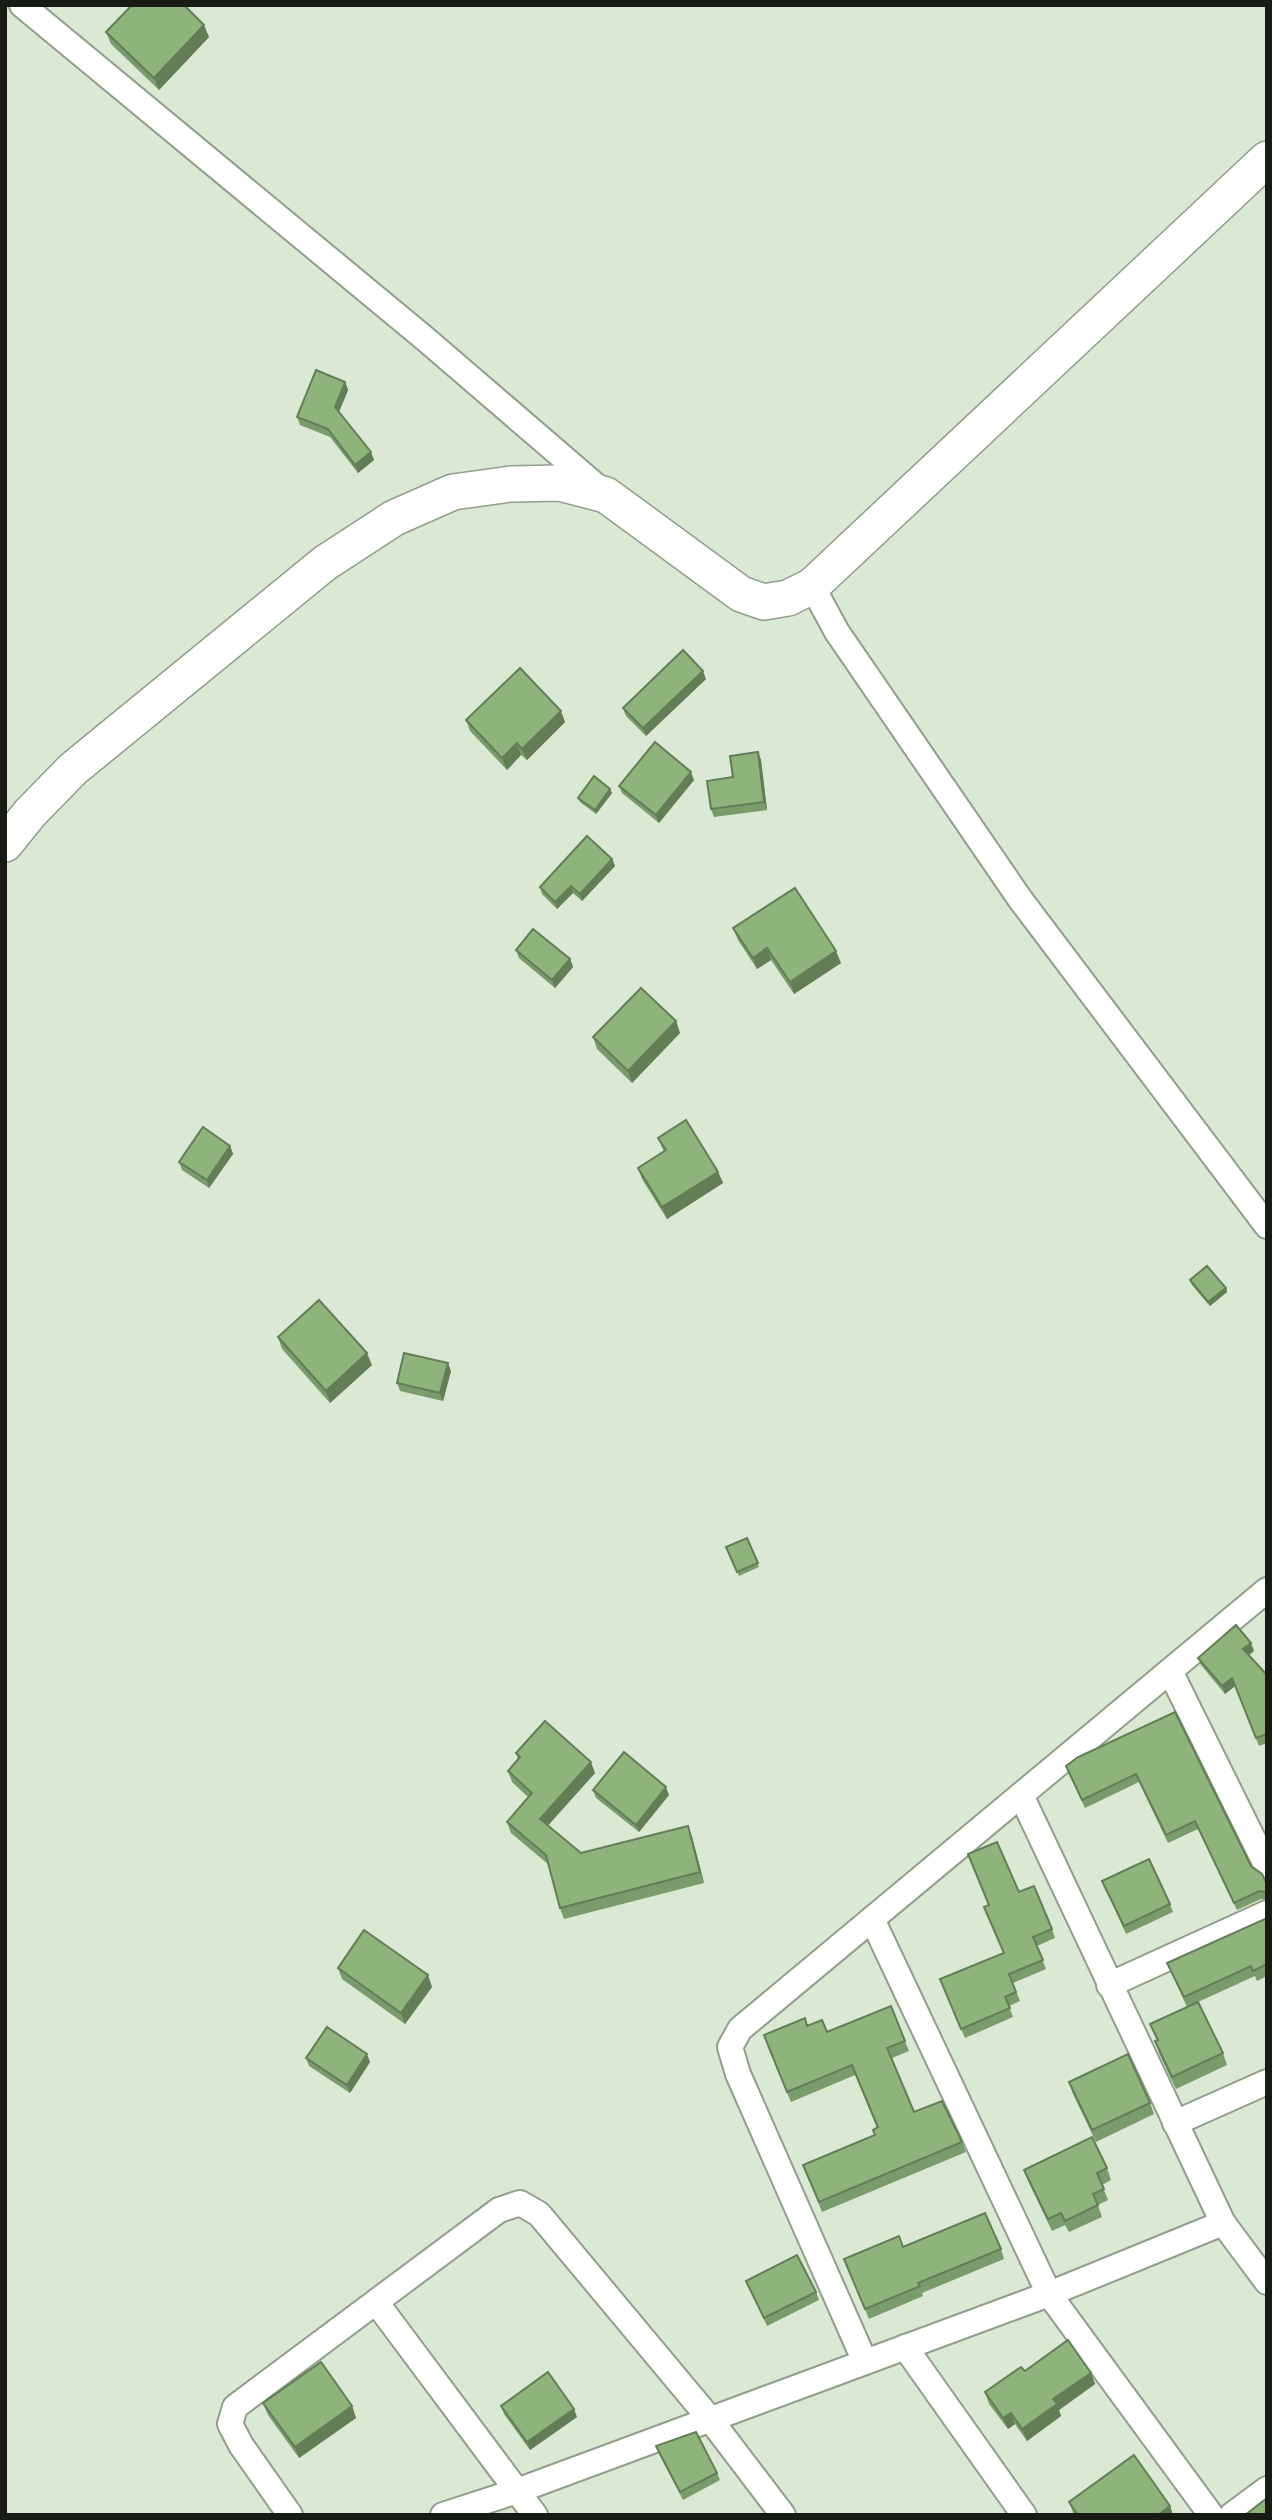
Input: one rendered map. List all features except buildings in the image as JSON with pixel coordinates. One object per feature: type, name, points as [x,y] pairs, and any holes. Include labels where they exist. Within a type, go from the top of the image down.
[{"type":"street","points":[[22,5],[423,337],[606,495],[741,594],[764,602],[788,598],[813,586],[1267,159]]},
{"type":"street","points":[[5,844],[72,769],[325,563],[394,518],[453,492],[511,484],[560,483],[606,495]]},
{"type":"street","points":[[813,586],[837,632],[1020,899],[1267,1226]]},
{"type":"street","points":[[865,2362],[738,2074],[730,2047],[740,2029],[1267,1590]]},
{"type":"street","points":[[1170,1671],[1267,1867]]},
{"type":"street","points":[[1021,1795],[1223,2223],[1267,2281]]},
{"type":"street","points":[[1109,1985],[1267,1913]]},
{"type":"street","points":[[872,1919],[1049,2294],[1211,2515]]},
{"type":"street","points":[[1175,2123],[1267,2082]]},
{"type":"street","points":[[290,2515],[241,2445],[230,2424],[235,2407],[499,2210],[520,2203],[539,2214],[710,2419],[783,2515]]},
{"type":"street","points":[[443,2515],[517,2491],[1049,2294],[1223,2223]]},
{"type":"street","points":[[376,2302],[536,2515]]},
{"type":"street","points":[[905,2347],[1024,2515]]},
{"type":"street","points":[[1232,2515],[1267,2489]]}]
